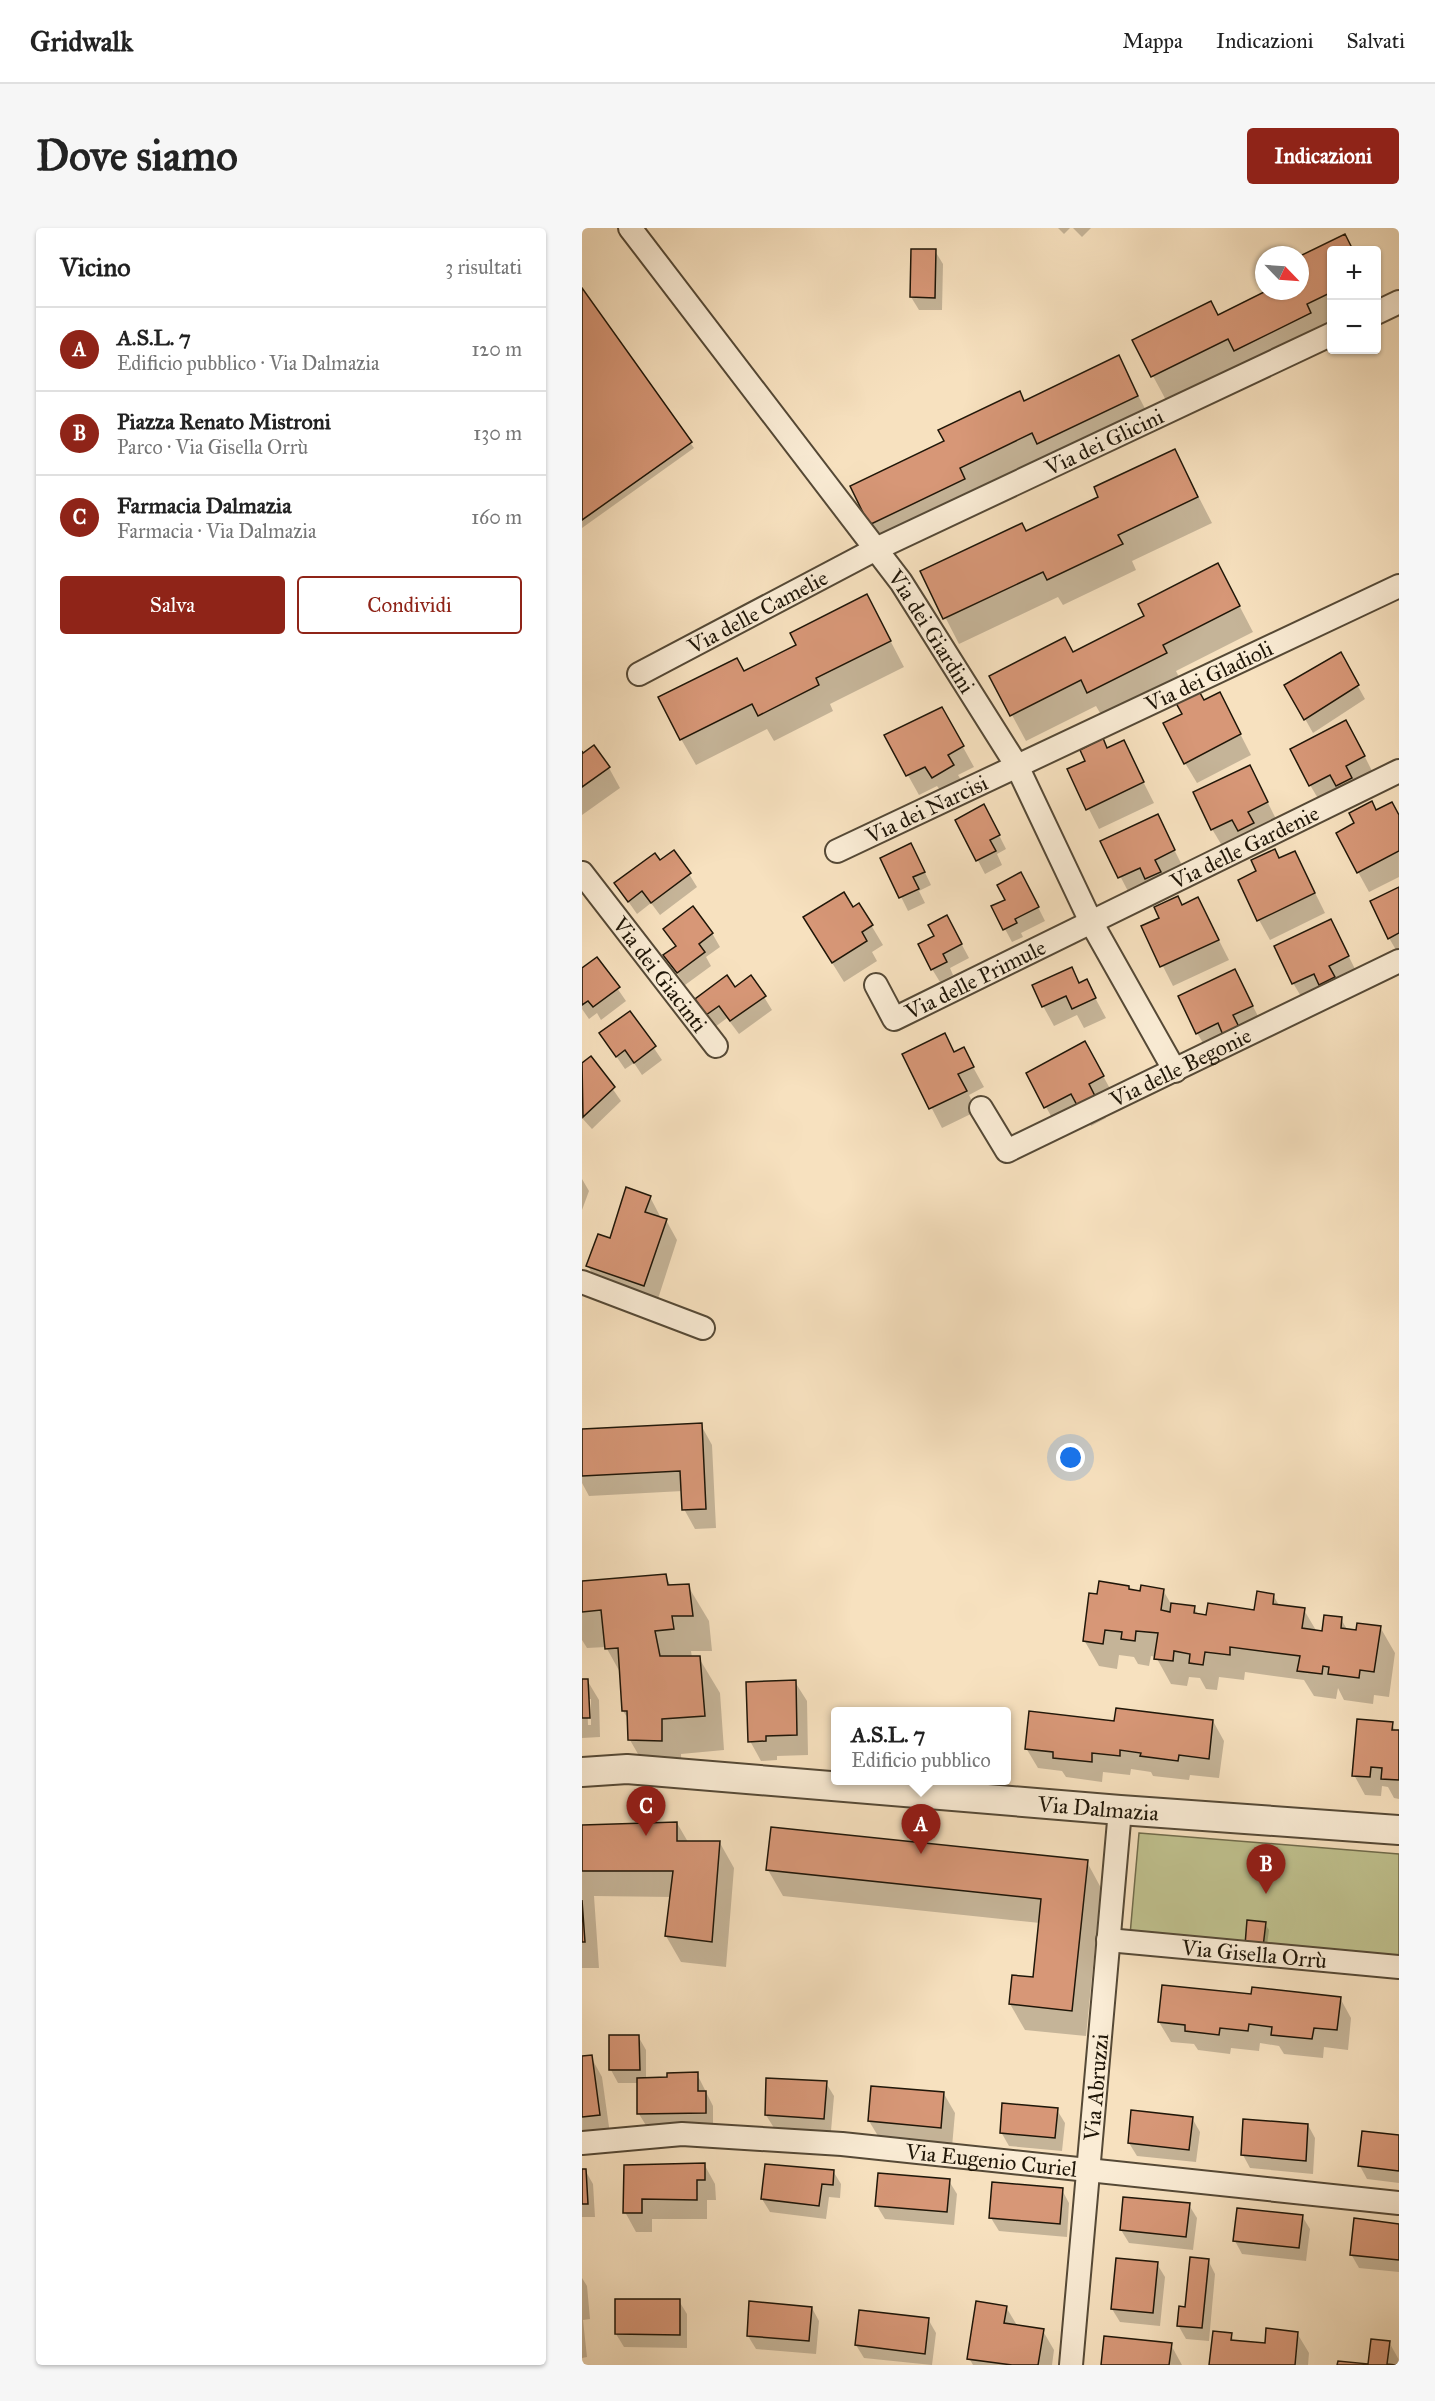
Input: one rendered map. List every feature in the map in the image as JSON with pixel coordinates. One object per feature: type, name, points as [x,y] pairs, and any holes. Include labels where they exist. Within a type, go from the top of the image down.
[{"type":"street","name":"Via dei Giardini","points":[[630,228],[901,582],[1017,766],[1091,922],[1175,1071]]},
{"type":"street","points":[[1381,311],[1399,302]]},
{"type":"street","name":"Via dei Glicini","points":[[876,549],[1327,336]]},
{"type":"street","name":"Via delle Camelie","points":[[639,674],[876,549]]},
{"type":"street","name":"Via dei Gladioli","points":[[1017,766],[1399,586]]},
{"type":"street","name":"Via dei Narcisi","points":[[837,851],[1017,766]]},
{"type":"street","name":"Via delle Gardenie","points":[[1091,922],[1399,771]]},
{"type":"street","name":"Via dei Giacinti","points":[[582,873],[716,1046]]},
{"type":"street","name":"Via delle Primule","points":[[876,985],[894,1019],[1091,922]]},
{"type":"street","name":"Via delle Begonie","points":[[981,1108],[1007,1151],[1399,962]]},
{"type":"street","points":[[582,1282],[703,1328]]},
{"type":"street","name":"Via Dalmazia","points":[[582,1772],[627,1769],[1120,1810],[1399,1830]]},
{"type":"street","name":"Via Abruzzi","points":[[1071,2365],[1120,1810]]},
{"type":"street","name":"Via Gisella Orrù","points":[[1108,1940],[1399,1967]]},
{"type":"street","name":"Via Eugenio Curiel","points":[[582,2143],[694,2134],[842,2144],[1399,2203]]},
{"type":"green space","points":[[1139,1833],[1399,1854],[1399,1957],[1130,1935]]},
{"type":"building","points":[[1345,234],[1351,246],[1327,246],[1327,294],[1307,304],[1311,313],[1234,351],[1228,339],[1151,377],[1132,340],[1211,301],[1218,315],[1255,296],[1255,300],[1309,300],[1309,252]]},
{"type":"building","points":[[911,249],[936,249],[935,298],[910,297]]},
{"type":"building","points":[[582,288],[692,442],[582,520]]},
{"type":"building","points":[[1119,355],[1138,396],[1037,444],[1032,433],[960,468],[965,479],[869,525],[850,486],[944,441],[938,430],[1020,391],[1024,401]]},
{"type":"building","points":[[1175,449],[1198,497],[1118,535],[1123,544],[1047,580],[1043,572],[943,619],[920,571],[1022,523],[1026,531],[1098,497],[1094,487]]},
{"type":"building","points":[[1218,563],[1240,606],[1163,645],[1167,653],[1087,693],[1081,680],[1010,716],[989,676],[1065,637],[1073,652],[1144,616],[1138,604]]},
{"type":"building","points":[[867,594],[891,641],[816,678],[819,685],[758,716],[752,704],[680,740],[658,697],[737,658],[744,671],[796,645],[790,633]]},
{"type":"building","points":[[1341,652],[1359,685],[1304,720],[1284,685]]},
{"type":"building","points":[[1199,691],[1204,700],[1220,692],[1241,734],[1184,764],[1163,723],[1182,714],[1176,703]]},
{"type":"building","points":[[942,707],[964,746],[948,755],[954,765],[932,778],[925,767],[906,776],[884,735]]},
{"type":"building","points":[[1346,720],[1365,756],[1346,766],[1352,778],[1336,786],[1330,775],[1309,786],[1290,749]]},
{"type":"building","points":[[1103,738],[1107,748],[1124,740],[1144,782],[1086,810],[1067,769],[1085,761],[1080,750]]},
{"type":"building","points":[[594,745],[610,767],[582,787],[582,751],[583,753]]},
{"type":"building","points":[[1250,765],[1268,802],[1248,812],[1254,823],[1238,831],[1232,820],[1211,830],[1193,792]]},
{"type":"building","points":[[1372,801],[1376,810],[1392,802],[1399,815],[1399,851],[1357,873],[1336,833],[1354,823],[1349,813]]},
{"type":"building","points":[[984,804],[1000,835],[990,840],[996,851],[976,861],[955,820]]},
{"type":"building","points":[[1158,814],[1175,850],[1155,860],[1161,872],[1145,879],[1140,868],[1118,878],[1100,841]]},
{"type":"building","points":[[911,843],[925,872],[913,877],[919,889],[899,898],[880,858]]},
{"type":"building","points":[[1275,849],[1279,858],[1295,851],[1315,893],[1257,921],[1238,880],[1256,871],[1251,860]]},
{"type":"building","points":[[674,850],[691,873],[651,903],[642,891],[628,902],[614,883],[655,853],[660,860]]},
{"type":"building","points":[[1021,872],[1039,907],[1015,919],[1017,923],[1003,930],[991,906],[1005,900],[997,885]]},
{"type":"building","points":[[1399,887],[1399,933],[1388,939],[1370,901]]},
{"type":"building","points":[[844,892],[853,907],[859,903],[873,925],[862,932],[867,941],[832,963],[803,917]]},
{"type":"building","points":[[1178,896],[1182,905],[1198,897],[1219,940],[1160,967],[1141,926],[1159,918],[1154,907]]},
{"type":"building","points":[[693,906],[713,933],[699,944],[705,952],[677,973],[663,955],[676,946],[663,929]]},
{"type":"building","points":[[947,915],[962,944],[943,954],[947,962],[931,970],[918,944],[934,936],[928,925]]},
{"type":"building","points":[[1331,919],[1349,956],[1329,966],[1335,977],[1319,985],[1314,974],[1292,984],[1274,946]]},
{"type":"building","points":[[597,957],[620,987],[593,1007],[588,1001],[582,1005],[582,968]]},
{"type":"building","points":[[1072,967],[1079,983],[1087,979],[1096,998],[1072,1009],[1066,996],[1042,1007],[1032,985]]},
{"type":"building","points":[[1235,969],[1253,1006],[1233,1015],[1239,1027],[1223,1035],[1218,1023],[1196,1034],[1178,996]]},
{"type":"building","points":[[727,975],[735,987],[751,975],[766,996],[730,1021],[719,1006],[706,1015],[695,999]]},
{"type":"building","points":[[630,1011],[656,1046],[634,1063],[625,1050],[616,1057],[599,1033]]},
{"type":"building","points":[[945,1033],[954,1052],[964,1047],[974,1067],[958,1074],[967,1091],[929,1109],[902,1054]]},
{"type":"building","points":[[1085,1041],[1104,1076],[1089,1084],[1096,1098],[1078,1107],[1071,1094],[1044,1108],[1026,1073]]},
{"type":"building","points":[[591,1056],[615,1087],[583,1117],[582,1063]]},
{"type":"building","points":[[626,1187],[651,1196],[645,1212],[667,1219],[644,1286],[586,1266],[598,1234],[610,1238]]},
{"type":"building","points":[[702,1423],[706,1509],[682,1510],[680,1471],[582,1476],[582,1429]]},
{"type":"building","points":[[666,1574],[668,1585],[689,1584],[693,1616],[672,1616],[674,1629],[655,1631],[660,1656],[700,1656],[705,1716],[662,1719],[662,1741],[628,1740],[627,1711],[622,1711],[618,1648],[605,1649],[601,1610],[582,1612],[582,1581]]},
{"type":"building","points":[[1099,1581],[1129,1586],[1129,1589],[1140,1591],[1141,1585],[1164,1589],[1161,1610],[1170,1612],[1171,1603],[1195,1606],[1194,1613],[1206,1615],[1208,1603],[1254,1610],[1257,1591],[1274,1594],[1273,1604],[1305,1608],[1302,1628],[1322,1631],[1324,1615],[1342,1617],[1341,1628],[1356,1630],[1357,1623],[1381,1626],[1374,1672],[1360,1670],[1359,1678],[1328,1674],[1329,1667],[1323,1666],[1322,1674],[1297,1671],[1300,1656],[1230,1647],[1230,1655],[1205,1652],[1203,1665],[1189,1663],[1190,1654],[1174,1651],[1173,1661],[1154,1659],[1158,1633],[1136,1631],[1135,1641],[1121,1639],[1122,1632],[1105,1630],[1103,1644],[1083,1641],[1089,1593],[1097,1594]]},
{"type":"building","points":[[582,1679],[588,1679],[590,1718],[582,1718]]},
{"type":"building","points":[[796,1680],[797,1735],[766,1736],[766,1741],[748,1742],[746,1682]]},
{"type":"building","points":[[1116,1708],[1213,1720],[1209,1759],[1179,1755],[1178,1761],[1140,1756],[1141,1753],[1120,1750],[1120,1756],[1092,1753],[1092,1762],[1053,1758],[1053,1752],[1025,1749],[1029,1711],[1114,1721]]},
{"type":"building","points":[[1357,1719],[1393,1722],[1392,1730],[1399,1730],[1399,1780],[1381,1779],[1382,1768],[1371,1767],[1370,1777],[1352,1776]]},
{"type":"building","points":[[677,1822],[677,1841],[720,1841],[712,1942],[665,1936],[673,1871],[582,1871],[582,1825]]},
{"type":"building","points":[[771,1827],[1088,1860],[1072,2011],[1009,2004],[1012,1975],[1033,1977],[1041,1899],[766,1870]]},
{"type":"building","points":[[582,1900],[585,1942],[582,1942]]},
{"type":"building","points":[[1247,1920],[1266,1922],[1263,1947],[1245,1945]]},
{"type":"building","points":[[1162,1985],[1251,1994],[1252,1987],[1341,1997],[1337,2030],[1314,2028],[1312,2039],[1271,2035],[1272,2027],[1249,2024],[1248,2031],[1220,2028],[1219,2035],[1185,2031],[1185,2025],[1158,2022]]},
{"type":"building","points":[[609,2035],[639,2035],[640,2070],[609,2070]]},
{"type":"building","points":[[592,2055],[600,2115],[582,2117],[582,2056]]},
{"type":"building","points":[[698,2072],[698,2091],[706,2091],[706,2113],[637,2114],[637,2078],[667,2077],[667,2073]]},
{"type":"building","points":[[766,2078],[827,2081],[824,2119],[765,2115]]},
{"type":"building","points":[[871,2086],[944,2092],[941,2128],[868,2121]]},
{"type":"building","points":[[1002,2103],[1058,2108],[1055,2138],[1000,2133]]},
{"type":"building","points":[[1131,2110],[1193,2117],[1189,2150],[1128,2143]]},
{"type":"building","points":[[1243,2119],[1308,2124],[1306,2161],[1241,2155]]},
{"type":"building","points":[[1362,2131],[1399,2135],[1399,2171],[1358,2166]]},
{"type":"building","points":[[705,2163],[705,2180],[697,2180],[697,2200],[642,2199],[642,2213],[623,2213],[624,2165]]},
{"type":"building","points":[[765,2164],[834,2170],[833,2185],[822,2184],[819,2206],[761,2199]]},
{"type":"building","points":[[582,2169],[586,2169],[588,2204],[582,2204]]},
{"type":"building","points":[[878,2173],[950,2179],[947,2212],[875,2206]]},
{"type":"building","points":[[992,2182],[1063,2188],[1060,2224],[989,2218]]},
{"type":"building","points":[[1123,2197],[1190,2203],[1186,2237],[1120,2230]]},
{"type":"building","points":[[1237,2208],[1303,2215],[1299,2248],[1233,2241]]},
{"type":"building","points":[[1354,2218],[1399,2224],[1399,2260],[1350,2255]]},
{"type":"building","points":[[1190,2257],[1209,2259],[1202,2328],[1177,2326],[1179,2306],[1185,2307]]},
{"type":"building","points":[[1116,2258],[1158,2262],[1153,2313],[1111,2309]]},
{"type":"building","points":[[615,2299],[680,2299],[680,2335],[615,2334]]},
{"type":"building","points":[[749,2301],[812,2307],[809,2341],[747,2336]]},
{"type":"building","points":[[976,2301],[1007,2306],[1004,2323],[1044,2329],[1038,2365],[1012,2365],[967,2359]]},
{"type":"building","points":[[859,2310],[929,2318],[925,2354],[855,2345]]},
{"type":"building","points":[[1266,2328],[1298,2332],[1295,2365],[1209,2365],[1213,2331],[1232,2333],[1231,2340],[1265,2343]]},
{"type":"building","points":[[1104,2336],[1172,2343],[1169,2365],[1101,2365]]},
{"type":"building","points":[[1371,2339],[1390,2341],[1387,2364],[1396,2365],[1337,2365],[1338,2361],[1368,2364]]},
{"type":"place","name":"Farmacia Dalmazia","points":[[646,1836]]},
{"type":"place","name":"A.S.L. 7","points":[[921,1854]]},
{"type":"place","name":"Piazza Renato Mistroni","points":[[1266,1894]]}]
